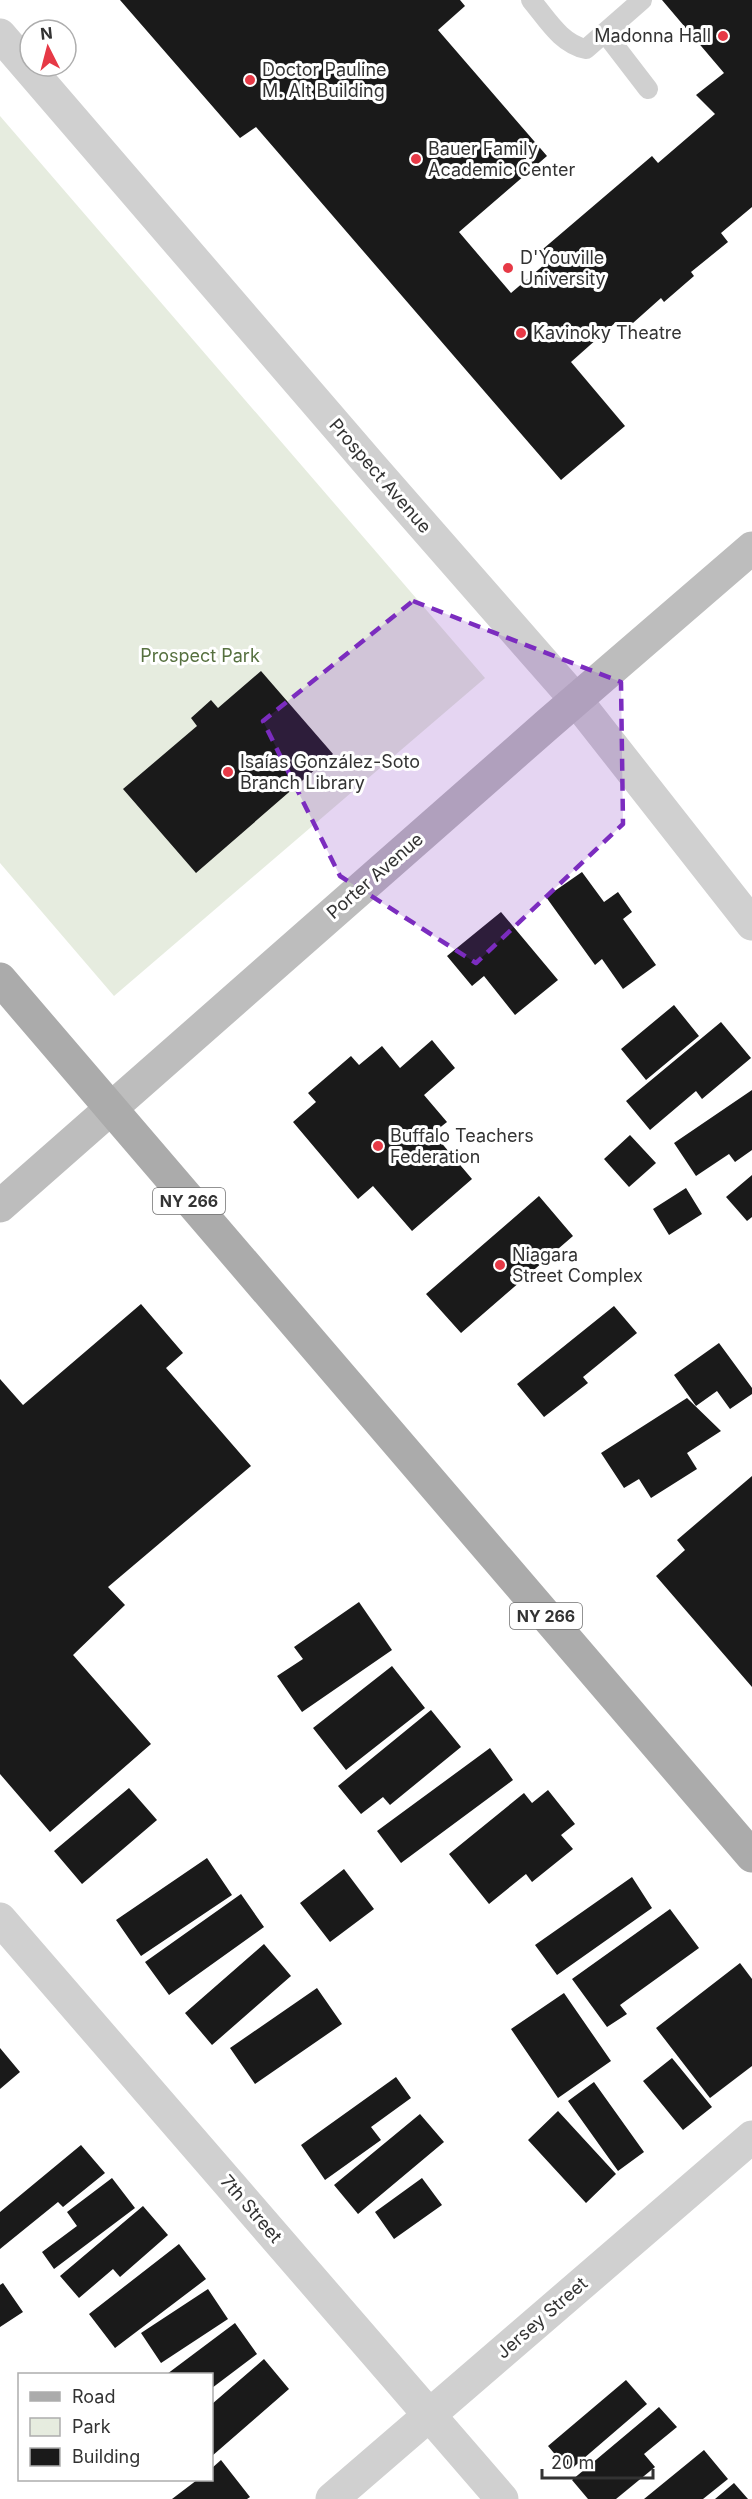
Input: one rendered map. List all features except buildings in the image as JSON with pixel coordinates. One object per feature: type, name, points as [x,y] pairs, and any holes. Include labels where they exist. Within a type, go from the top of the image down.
[{"type":"main road","name":"NY 266","points":[[0,979],[752,1856]]},
{"type":"street","name":"Prospect Avenue","points":[[0,35],[576,700],[752,924]]},
{"type":"street","name":"Porter Avenue","points":[[0,1206],[576,700],[752,549]]},
{"type":"street","name":"7th Street","points":[[0,1919],[502,2499]]},
{"type":"street","name":"Jersey Street","points":[[332,2499],[752,2137]]},
{"type":"lane","points":[[531,0],[563,38],[573,46],[586,49],[642,0]]},
{"type":"lane","points":[[605,33],[648,89]]},
{"type":"highlighted area","points":[[413,601],[621,682],[623,824],[476,963],[340,876],[263,721]]},
{"type":"green space","name":"Prospect Park","points":[[0,116],[485,678],[114,996],[0,863]]},
{"type":"place","name":"Madonna Hall","points":[[723,36]]},
{"type":"place","name":"Doctor Pauline M. Alt Building","points":[[250,80]]},
{"type":"place","name":"Bauer Family Academic Center","points":[[416,159]]},
{"type":"place","name":"D'Youville University","points":[[508,268]]},
{"type":"place","name":"Kavinoky Theatre","points":[[521,333]]},
{"type":"place","name":"Isaías González-Soto Branch Library","points":[[228,772]]},
{"type":"place","name":"Buffalo Teachers Federation","points":[[378,1146]]},
{"type":"place","name":"Niagara Street Complex","points":[[500,1265]]}]
